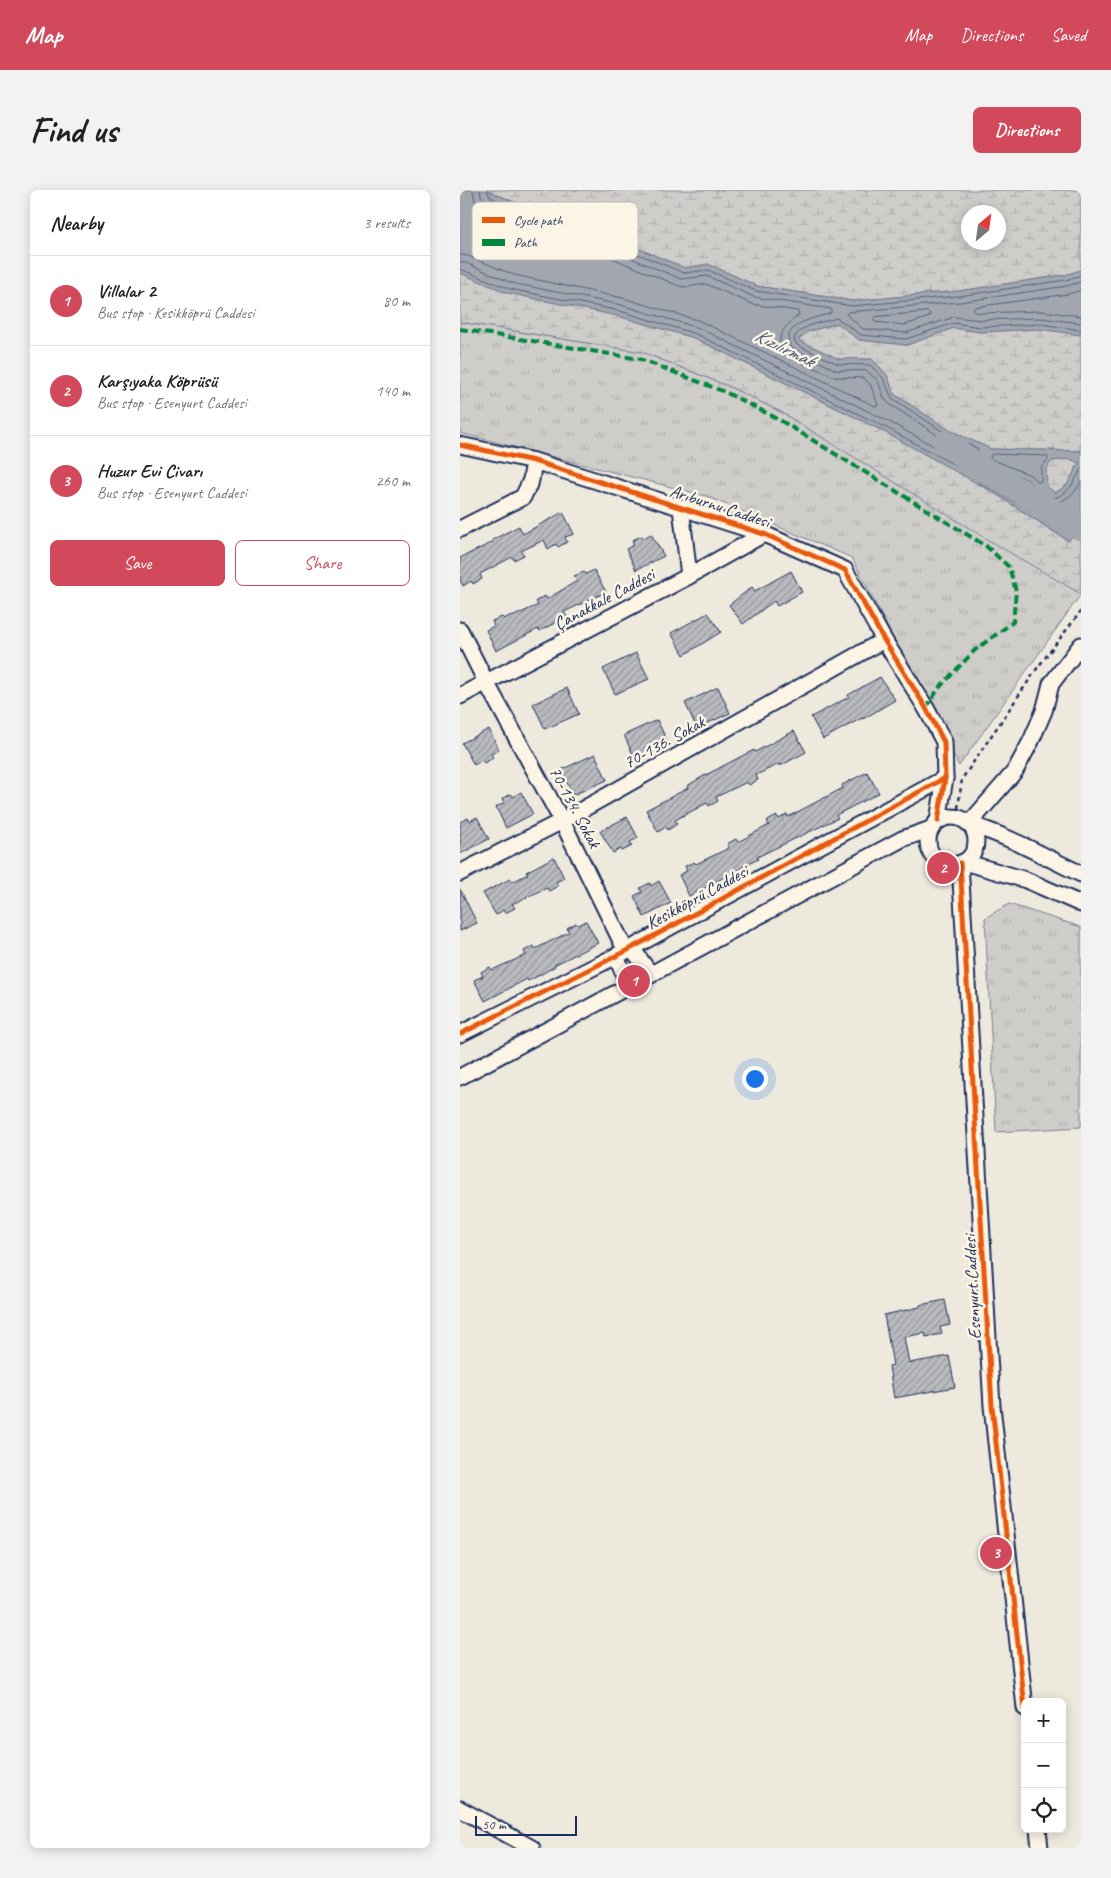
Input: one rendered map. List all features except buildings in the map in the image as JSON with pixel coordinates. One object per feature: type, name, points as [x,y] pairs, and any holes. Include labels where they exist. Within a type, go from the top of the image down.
[{"type":"street","name":"Arıburnu Caddesi","points":[[460,445],[534,461],[764,534],[845,570],[944,742],[945,778],[935,825]]},
{"type":"street","points":[[460,529],[523,497],[531,480],[534,461]]},
{"type":"street","points":[[682,508],[689,576]]},
{"type":"street","name":"Çanakkale Caddesi","points":[[460,696],[689,576],[764,534]]},
{"type":"street","name":"70-134. Sokak","points":[[460,630],[486,682],[562,821],[625,952]]},
{"type":"street","name":"70-136. Sokak","points":[[460,873],[562,821],[884,640]]},
{"type":"street","points":[[966,822],[1015,771],[1044,712],[1051,684],[1081,645]]},
{"type":"street","name":"Kesikköprü Caddesi","points":[[460,1034],[625,952],[945,778]]},
{"type":"street","points":[[460,1077],[902,839],[935,825],[946,817],[992,832],[1081,874]]},
{"type":"street","points":[[962,862],[972,855],[976,843],[976,834],[966,822]]},
{"type":"street","points":[[935,825],[928,842],[930,850],[935,858],[946,864],[962,862],[1026,880],[1081,904]]},
{"type":"street","name":"Esenyurt Caddesi","points":[[962,862],[992,1406],[1024,1698]]},
{"type":"street","points":[[625,952],[651,975]]},
{"type":"street","points":[[625,952],[629,986]]},
{"type":"street","points":[[460,1809],[532,1848]]},
{"type":"street","points":[[1038,1833],[1040,1848]]},
{"type":"path","points":[[966,822],[962,779],[1038,667],[1081,611]]},
{"type":"green space","points":[[487,190],[1081,190],[1081,270],[1065,275],[959,291],[853,301],[757,286],[708,264],[685,268],[638,248],[638,202],[514,202]]},
{"type":"green space","points":[[460,273],[508,293],[618,316],[694,338],[881,430],[991,491],[1068,541],[1081,522],[1081,594],[990,541],[781,412],[728,386],[642,352],[460,322]]},
{"type":"green space","points":[[460,322],[642,352],[728,386],[781,412],[1081,594],[959,766],[852,558],[706,496],[460,433]]},
{"type":"green space","points":[[838,323],[859,340],[907,345],[954,328],[980,332],[1040,329],[1081,335],[1081,451],[991,449],[951,431],[894,394],[887,375],[872,359],[839,359],[798,340],[807,332]]},
{"type":"green space","points":[[975,457],[1028,480],[1045,499],[1033,513],[978,481],[983,477],[971,475]]},
{"type":"green space","points":[[1070,459],[1079,463],[1067,485],[1055,493],[1047,487],[1045,469],[1052,461]]},
{"type":"green space","points":[[1009,904],[1081,927],[1081,1127],[996,1132],[985,918]]},
{"type":"water","name":"Kızılırmak","points":[[460,190],[487,190],[514,202],[472,202],[472,260],[638,260],[638,248],[685,268],[708,264],[757,286],[852,301],[959,291],[1065,275],[1081,270],[1081,335],[1040,329],[980,332],[954,328],[907,345],[859,340],[837,323],[807,332],[798,340],[839,359],[872,359],[887,375],[894,394],[951,431],[991,449],[1081,451],[1081,522],[1069,541],[991,491],[881,430],[694,338],[618,316],[508,293],[460,273]],"holes":[[[975,457],[1028,480],[1045,499],[1033,513],[978,482],[983,477],[971,474]],[[1070,459],[1079,463],[1067,485],[1055,493],[1047,487],[1046,469],[1052,461]]]},
{"type":"waterway","name":"Kızılırmak","points":[[946,443],[970,461],[1081,528]]},
{"type":"marked path","points":[[460,329],[640,359],[725,392],[778,419],[986,546],[1009,567],[1016,591],[1013,622],[975,650],[939,688],[926,708]]},
{"type":"cycle path","points":[[460,445],[534,461],[764,534],[845,570],[944,742],[945,778],[938,821]]},
{"type":"cycle path","points":[[460,1034],[626,951],[945,778]]},
{"type":"cycle path","points":[[960,863],[992,1406],[1024,1698]]},
{"type":"place","name":"Karşıyaka Köprüsü","points":[[943,868]]},
{"type":"place","name":"Villalar 2","points":[[634,981]]},
{"type":"place","name":"Huzur Evi Civarı","points":[[996,1553]]}]
